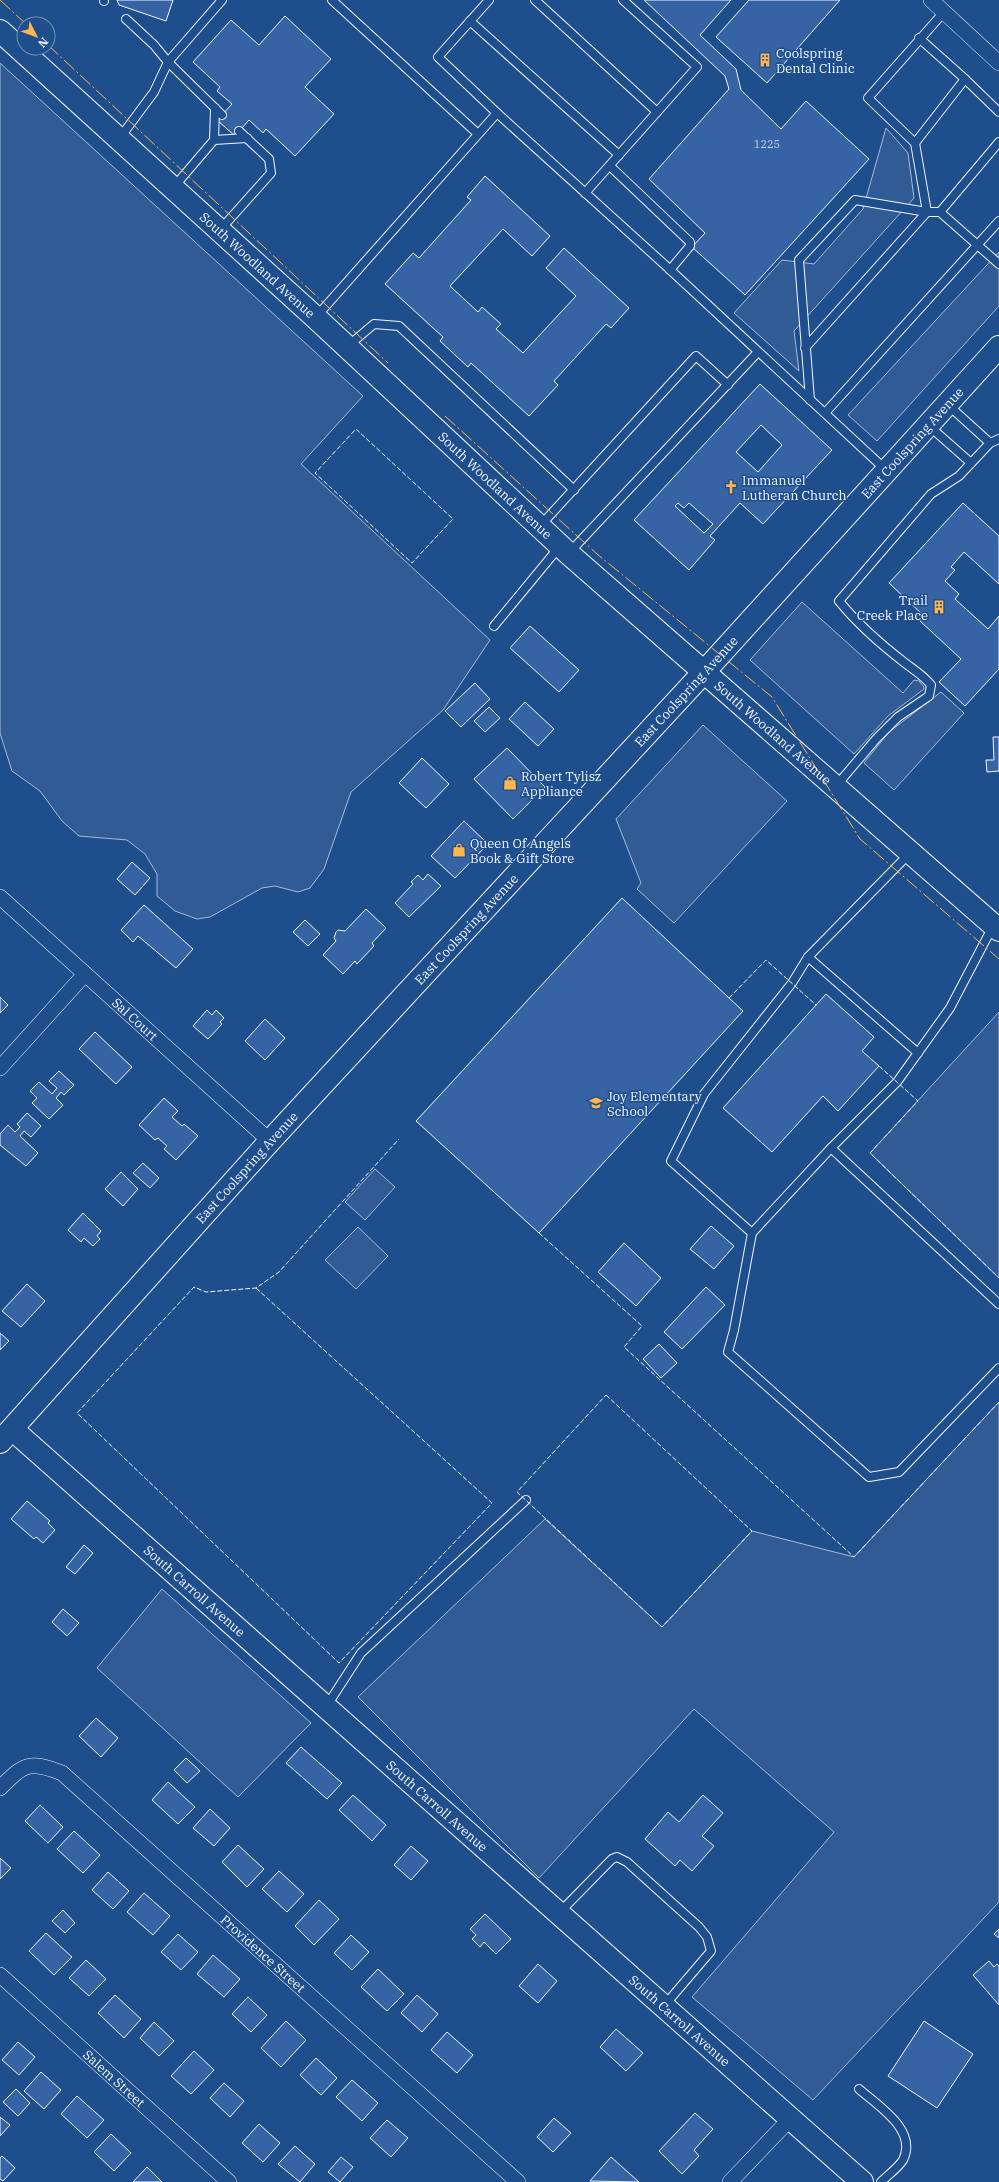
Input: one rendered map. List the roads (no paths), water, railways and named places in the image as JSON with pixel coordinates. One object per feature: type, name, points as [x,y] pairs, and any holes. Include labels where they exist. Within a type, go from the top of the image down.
[{"type":"street","points":[[931,0],[999,63]]},
{"type":"street","name":"South Woodland Avenue","points":[[0,31],[316,318],[564,550],[996,928]]},
{"type":"street","name":"East Coolspring Avenue","points":[[6,1436],[270,1141],[704,672],[999,348]]},
{"type":"street","name":"Sal Court","points":[[0,897],[270,1141]]},
{"type":"street","points":[[0,1068],[86,974]]},
{"type":"street","name":"South Carroll Avenue","points":[[6,1436],[326,1707],[862,2182]]},
{"type":"street","name":"Providence Street","points":[[0,1788],[19,1769],[41,1765],[62,1773],[518,2182]]},
{"type":"street","name":"Salem Street","points":[[0,1975],[229,2182]]},
{"type":"street","points":[[730,2182],[790,2119]]},
{"type":"lane","points":[[119,139],[154,92],[168,62],[222,0]]},
{"type":"lane","points":[[332,0],[478,134]]},
{"type":"lane","points":[[489,0],[438,57],[886,471]]},
{"type":"lane","points":[[535,0],[657,112]]},
{"type":"lane","points":[[585,193],[697,68],[623,0]]},
{"type":"lane","points":[[927,212],[915,143],[868,98],[919,38],[944,12]]},
{"type":"lane","points":[[126,19],[154,45],[168,62],[222,115]]},
{"type":"lane","points":[[470,21],[619,155]]},
{"type":"lane","points":[[919,38],[999,112]]},
{"type":"lane","points":[[915,143],[965,79]]},
{"type":"lane","points":[[173,188],[214,140],[214,108]]},
{"type":"lane","points":[[316,318],[497,113]]},
{"type":"lane","points":[[219,230],[271,173],[269,159],[239,131]]},
{"type":"lane","points":[[214,140],[247,138]]},
{"type":"lane","points":[[940,212],[999,142]]},
{"type":"lane","points":[[610,166],[690,242],[690,246],[670,270]]},
{"type":"lane","points":[[810,400],[799,260],[855,200],[927,212],[940,212],[999,264]]},
{"type":"lane","points":[[805,348],[927,212]]},
{"type":"lane","points":[[825,414],[999,221]]},
{"type":"lane","points":[[346,347],[374,324],[399,326],[574,490]]},
{"type":"lane","points":[[494,626],[564,550],[758,353]]},
{"type":"lane","points":[[540,527],[696,356],[728,385]]},
{"type":"lane","points":[[947,404],[990,443]]},
{"type":"lane","points":[[928,425],[971,463]]},
{"type":"lane","points":[[835,787],[876,739],[898,717],[929,696],[931,685],[923,675],[904,663],[848,612],[840,601],[931,494],[959,476],[990,443],[999,439]]},
{"type":"lane","points":[[752,1233],[671,1161],[704,1094],[792,983],[808,956],[910,853]]},
{"type":"lane","points":[[996,928],[950,1008],[897,1082],[831,1148],[752,1233],[734,1330],[728,1352],[869,1477],[899,1472],[999,1368]]},
{"type":"lane","points":[[808,956],[918,1053]]},
{"type":"lane","points":[[831,1148],[999,1304]]},
{"type":"lane","points":[[326,1707],[361,1653],[526,1500]]},
{"type":"lane","points":[[559,1913],[612,1859],[617,1856],[627,1862],[699,1927],[707,1937],[710,1951],[664,2006]]},
{"type":"lane","points":[[859,2089],[895,2122],[904,2132],[907,2141],[903,2160],[881,2182]]},
{"type":"place","name":"Coolspring Dental Clinic","points":[[765,60]]},
{"type":"place","name":"Immanuel Lutheran Church","points":[[731,487]]},
{"type":"place","name":"Trail Creek Place","points":[[939,607]]},
{"type":"place","name":"Robert Tylisz Appliance","points":[[510,783]]},
{"type":"place","name":"Queen Of Angels Book & Gift Store","points":[[459,850]]},
{"type":"place","name":"Joy Elementary School","points":[[596,1103]]}]
